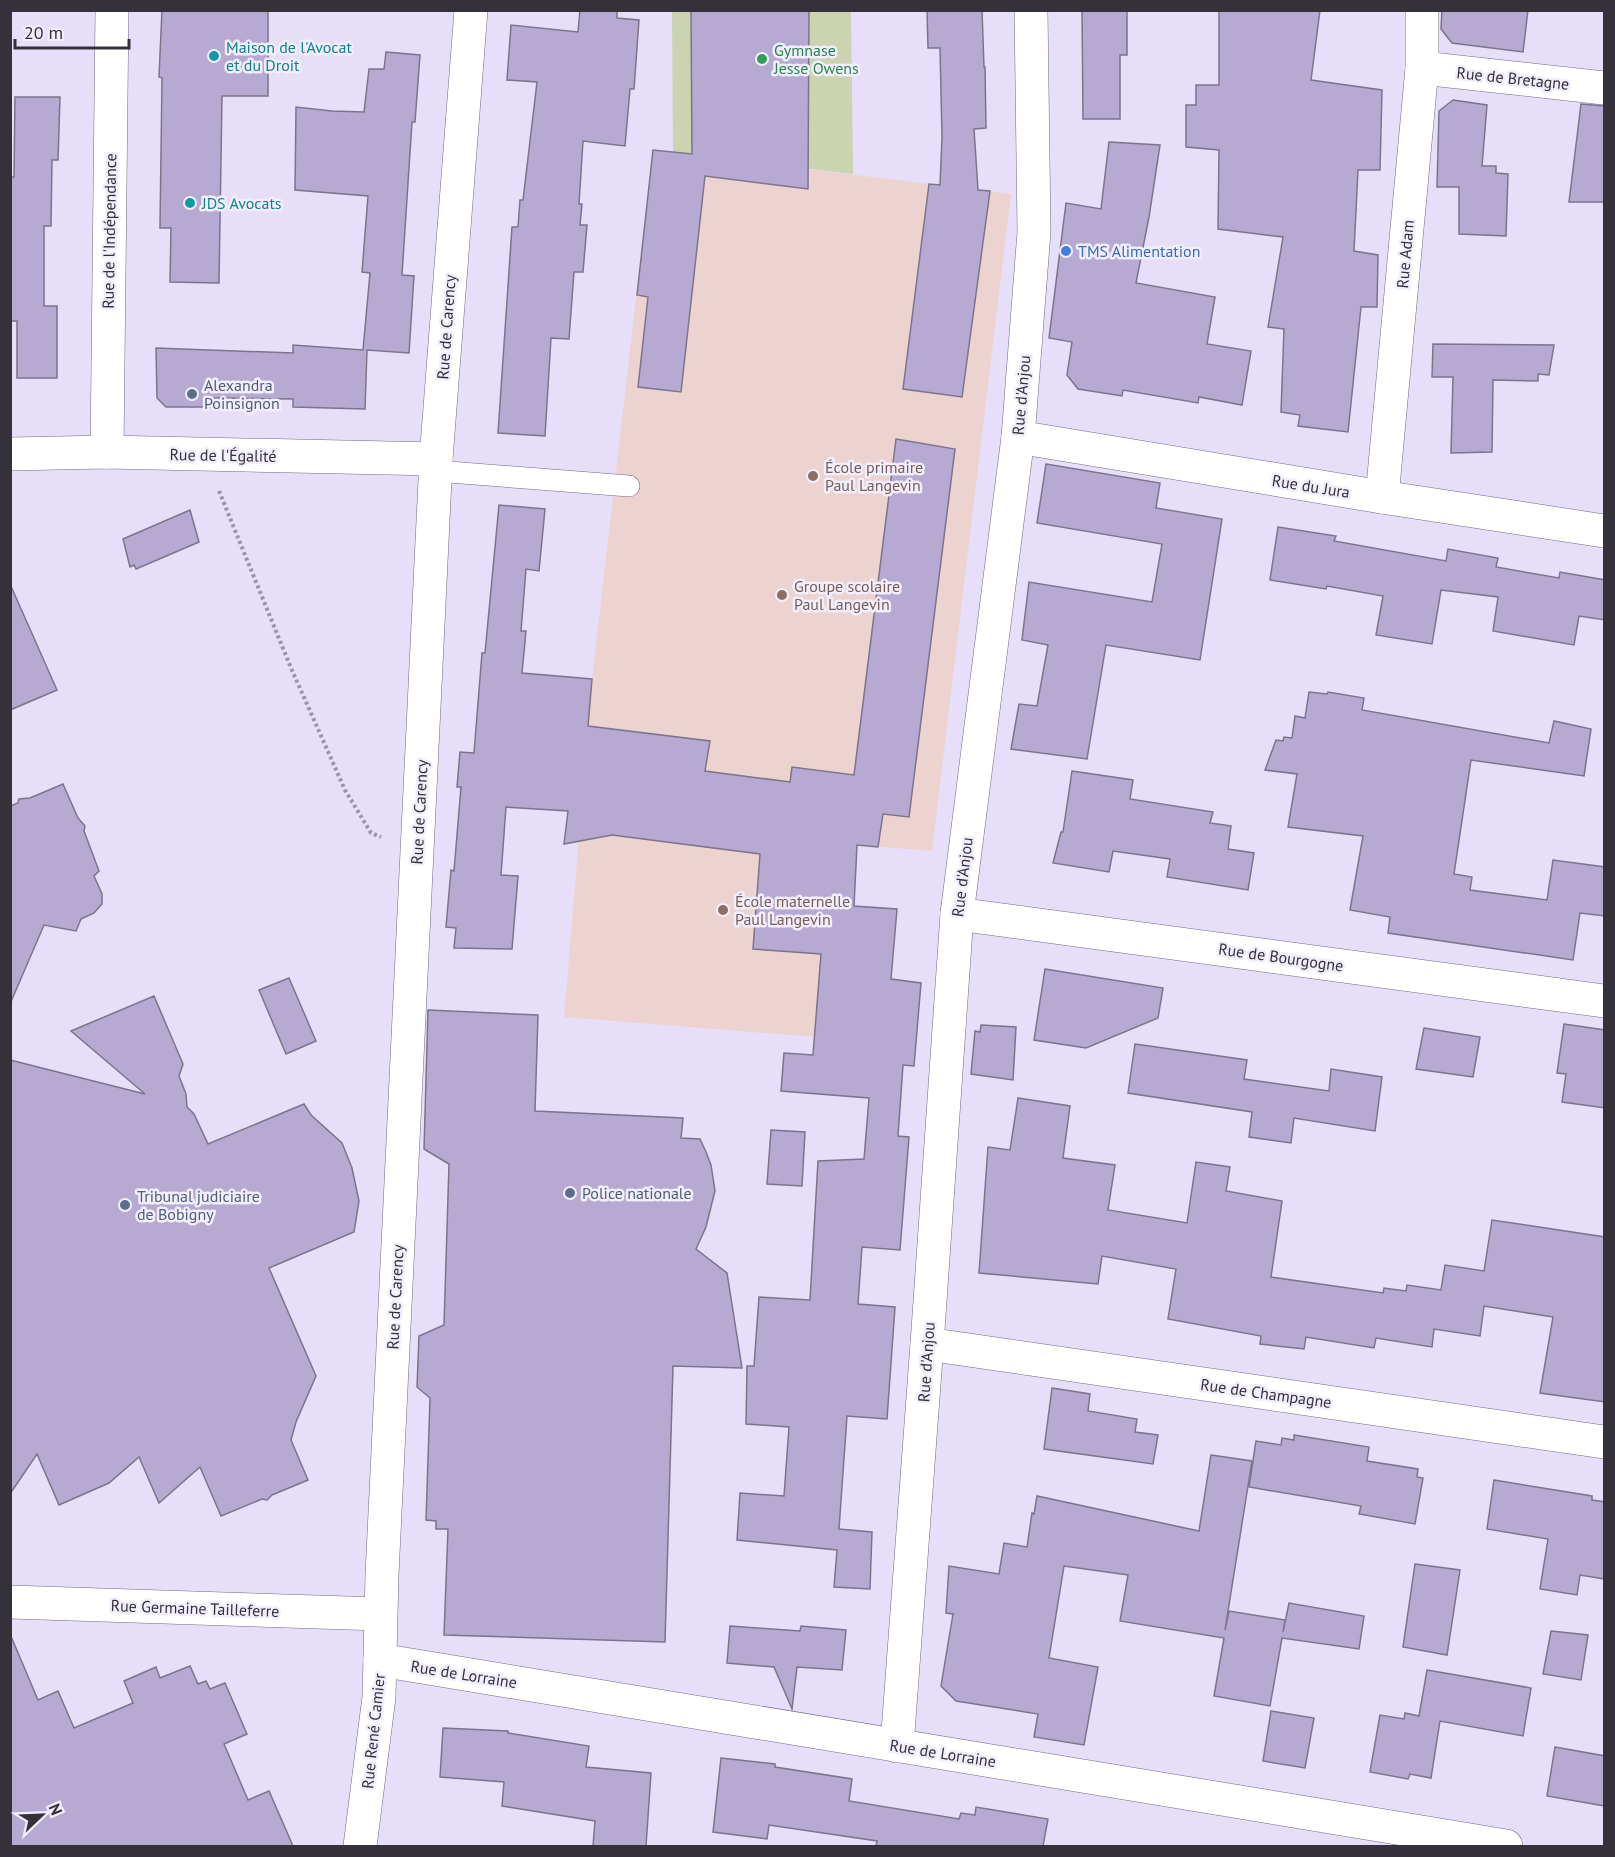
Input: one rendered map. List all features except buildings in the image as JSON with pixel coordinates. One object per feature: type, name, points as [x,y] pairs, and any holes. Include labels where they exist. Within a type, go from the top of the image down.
[{"type":"street","name":"Rue de l'Indépendance","points":[[107,452],[112,10]]},
{"type":"street","name":"Rue de Carency","points":[[380,1614],[436,465],[471,10]]},
{"type":"street","name":"Rue d'Anjou","points":[[897,1746],[957,914],[1018,438],[1034,232],[1030,10]]},
{"type":"street","name":"Rue Adam","points":[[1382,497],[1422,68],[1422,10]]},
{"type":"street","name":"Rue de Bretagne","points":[[1422,68],[1605,88]]},
{"type":"street","name":"Rue du Jura","points":[[1018,438],[1605,531]]},
{"type":"street","name":"Rue de l'Égalité","points":[[10,454],[107,452],[204,454],[436,465]]},
{"type":"street","name":"Rue de Bourgogne","points":[[957,914],[1605,1001]]},
{"type":"street","name":"Rue de Champagne","points":[[927,1344],[1605,1442]]},
{"type":"street","name":"Rue Germaine Tailleferre","points":[[10,1602],[380,1614]]},
{"type":"street","name":"Rue René Camier","points":[[360,1846],[379,1697],[380,1614]]},
{"type":"street","name":"Rue de Lorraine","points":[[380,1660],[1506,1846]]},
{"type":"lane","points":[[436,465],[629,486]]},
{"type":"path","points":[[204,454],[287,657],[345,790],[371,833],[417,850]]},
{"type":"shaded area","name":"Groupe scolaire Paul Langevin","points":[[653,150],[1011,194],[932,851],[857,845],[841,1039],[564,1017],[592,679]]},
{"type":"green space","name":"Gymnase Jesse Owens","points":[[672,11],[851,11],[853,174],[673,152]]},
{"type":"place","name":"Maison de l'Avocat et du Droit","points":[[214,56]]},
{"type":"place","name":"Gymnase Jesse Owens","points":[[762,59]]},
{"type":"place","name":"JDS Avocats","points":[[190,203]]},
{"type":"place","name":"TMS Alimentation","points":[[1066,251]]},
{"type":"place","name":"Alexandra Poinsignon","points":[[192,394]]},
{"type":"place","name":"École primaire Paul Langevin","points":[[813,476]]},
{"type":"place","name":"Groupe scolaire Paul Langevin","points":[[782,595]]},
{"type":"place","name":"École maternelle Paul Langevin","points":[[723,910]]},
{"type":"place","name":"Police nationale","points":[[570,1193]]},
{"type":"place","name":"Tribunal judiciaire de Bobigny","points":[[125,1205]]}]
